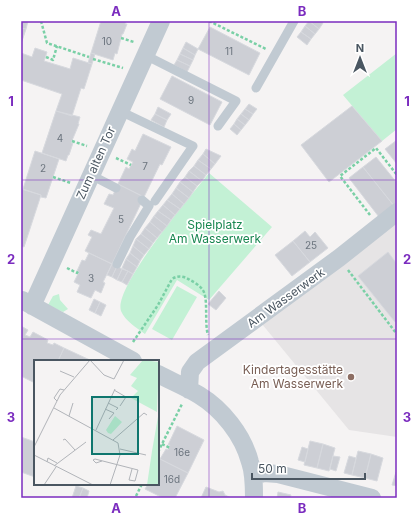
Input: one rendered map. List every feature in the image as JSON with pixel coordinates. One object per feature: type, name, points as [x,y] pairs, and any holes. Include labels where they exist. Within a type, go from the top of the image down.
[{"type":"street","name":"Zum alten Tor","points":[[26,303],[91,175],[161,21]]},
{"type":"street","name":"Am Wasserwerk","points":[[189,390],[190,372],[198,362],[339,258],[397,212]]},
{"type":"street","points":[[26,303],[128,359]]},
{"type":"street","points":[[159,375],[198,394],[216,407],[230,424],[246,451],[250,462],[253,476],[254,498]]},
{"type":"street","points":[[253,476],[264,473],[278,474],[372,498]]},
{"type":"lane","points":[[256,88],[294,21]]},
{"type":"lane","points":[[146,55],[236,101],[218,126]]},
{"type":"lane","points":[[120,111],[193,146],[155,201]]},
{"type":"lane","points":[[91,175],[116,188]]},
{"type":"lane","points":[[117,264],[130,237],[150,206],[142,200]]},
{"type":"path","points":[[41,21],[47,44],[89,57]]},
{"type":"path","points":[[209,21],[274,54]]},
{"type":"path","points":[[235,40],[238,35]]},
{"type":"path","points":[[46,57],[53,60],[57,46]]},
{"type":"path","points":[[93,59],[138,72]]},
{"type":"path","points":[[379,226],[340,176],[376,148],[397,175]]},
{"type":"path","points":[[339,258],[396,333],[397,332]]},
{"type":"path","points":[[128,359],[172,279],[176,276],[186,277],[197,284],[204,292],[206,296],[206,329],[214,350]]},
{"type":"path","points":[[159,450],[189,390]]},
{"type":"path","points":[[162,444],[170,448]]},
{"type":"path","points":[[136,496],[142,485]]},
{"type":"shaded area","name":"Kindertagesstätte Am Wasserwerk","points":[[397,222],[397,437],[349,430],[262,324]]},
{"type":"green space","points":[[397,53],[397,129],[382,141],[343,95]]},
{"type":"green space","name":"Spielplatz Am Wasserwerk","points":[[209,173],[272,227],[209,300],[177,280],[145,334],[123,315],[121,311],[122,299],[129,282],[156,241]]},
{"type":"green space","points":[[177,286],[197,297],[172,340],[152,329]]},
{"type":"green space","points":[[59,294],[60,300],[68,309],[63,312],[48,305],[53,296]]},
{"type":"building","points":[[21,21],[28,21],[26,29],[21,28]]},
{"type":"building","points":[[101,21],[126,21],[125,24],[127,24],[122,34],[117,54],[115,53],[113,60],[91,53]]},
{"type":"building","points":[[309,21],[320,21],[323,23],[319,29]]},
{"type":"building","points":[[309,21],[319,29],[315,34],[305,26]]},
{"type":"building","points":[[305,26],[315,34],[311,39],[301,32]]},
{"type":"building","points":[[210,27],[260,53],[249,75],[198,49]]},
{"type":"building","points":[[21,28],[26,29],[21,44]]},
{"type":"building","points":[[301,32],[311,39],[307,45],[297,37]]},
{"type":"building","points":[[186,42],[198,49],[195,55],[183,48]]},
{"type":"building","points":[[35,48],[47,52],[44,61],[70,69],[73,58],[92,64],[84,89],[81,88],[72,116],[56,111],[62,94],[21,80],[21,53],[32,57]]},
{"type":"building","points":[[183,48],[195,55],[193,60],[180,54]]},
{"type":"building","points":[[91,53],[95,54],[92,64],[88,63]]},
{"type":"building","points":[[180,54],[193,60],[190,66],[177,60]]},
{"type":"building","points":[[177,60],[190,66],[187,72],[174,65]]},
{"type":"building","points":[[172,76],[222,102],[210,125],[160,99]]},
{"type":"building","points":[[249,104],[257,109],[253,114],[245,109]]},
{"type":"building","points":[[352,106],[382,141],[329,182],[301,145]]},
{"type":"building","points":[[158,107],[171,114],[167,120],[155,114]]},
{"type":"building","points":[[245,109],[253,114],[249,120],[241,114]]},
{"type":"building","points":[[56,111],[80,117],[79,124],[71,143],[73,143],[66,161],[42,153]]},
{"type":"building","points":[[155,114],[167,120],[164,127],[151,120]]},
{"type":"building","points":[[241,114],[249,120],[245,125],[237,119]]},
{"type":"building","points":[[237,119],[245,125],[241,130],[234,124]]},
{"type":"building","points":[[234,124],[241,130],[237,135],[230,129]]},
{"type":"building","points":[[143,134],[171,147],[162,165],[160,164],[144,197],[118,184],[126,167],[129,169],[133,162],[127,159],[132,149],[135,151]]},
{"type":"building","points":[[397,140],[397,164],[385,149]]},
{"type":"building","points":[[206,149],[221,156],[215,164],[203,154]]},
{"type":"building","points":[[35,151],[59,159],[46,198],[23,189]]},
{"type":"building","points":[[203,154],[215,164],[211,169],[198,160]]},
{"type":"building","points":[[376,157],[397,183],[397,204],[394,206],[363,167]]},
{"type":"building","points":[[198,160],[211,169],[206,175],[194,166]]},
{"type":"building","points":[[194,166],[206,175],[202,181],[189,171]]},
{"type":"building","points":[[363,167],[394,206],[379,217],[349,178]]},
{"type":"building","points":[[189,171],[202,181],[197,186],[185,177]]},
{"type":"building","points":[[185,177],[197,186],[193,192],[180,182]]},
{"type":"building","points":[[180,182],[193,192],[189,198],[176,188]]},
{"type":"building","points":[[118,184],[144,197],[112,264],[85,251],[92,237],[88,235],[91,230],[101,234],[114,208],[104,204],[109,194],[113,195]]},
{"type":"building","points":[[176,188],[189,198],[184,204],[172,194]]},
{"type":"building","points":[[21,189],[41,195],[24,247],[21,246]]},
{"type":"building","points":[[172,194],[184,204],[180,209],[167,200]]},
{"type":"building","points":[[167,200],[180,209],[175,215],[163,205]]},
{"type":"building","points":[[163,205],[175,215],[171,220],[158,211]]},
{"type":"building","points":[[158,211],[171,220],[167,226],[154,216]]},
{"type":"building","points":[[154,216],[167,226],[162,232],[150,222]]},
{"type":"building","points":[[150,222],[162,232],[157,238],[145,228]]},
{"type":"building","points":[[145,228],[157,238],[153,243],[141,234]]},
{"type":"building","points":[[305,231],[310,237],[315,232],[328,248],[310,262],[293,241]]},
{"type":"building","points":[[141,234],[153,243],[149,249],[136,239]]},
{"type":"building","points":[[136,239],[149,249],[144,255],[133,246]]},
{"type":"building","points":[[293,241],[310,262],[292,276],[275,255]]},
{"type":"building","points":[[133,246],[144,255],[140,261],[130,253]]},
{"type":"building","points":[[388,252],[397,264],[397,321],[395,322],[358,276]]},
{"type":"building","points":[[89,253],[112,264],[103,282],[105,283],[101,293],[95,290],[91,298],[77,292],[80,285],[74,282],[79,272],[77,271],[82,260],[85,261]]},
{"type":"building","points":[[130,253],[140,261],[137,267],[126,259]]},
{"type":"building","points":[[126,259],[137,267],[133,274],[122,268]]},
{"type":"building","points":[[112,264],[117,266],[112,277],[107,275]]},
{"type":"building","points":[[117,266],[122,269],[117,280],[112,277]]},
{"type":"building","points":[[122,269],[128,271],[122,282],[117,280]]},
{"type":"building","points":[[128,271],[133,274],[127,285],[122,282]]},
{"type":"building","points":[[219,291],[226,298],[216,310],[208,304]]},
{"type":"building","points":[[94,299],[100,302],[95,313],[89,310]]},
{"type":"building","points":[[100,302],[106,305],[101,316],[95,313]]},
{"type":"building","points":[[21,326],[28,330],[25,335],[30,337],[33,332],[48,340],[47,343],[53,345],[54,343],[64,348],[58,360],[34,360],[34,382],[21,376]]},
{"type":"building","points":[[64,348],[90,360],[58,360]]},
{"type":"building","points":[[177,426],[204,440],[188,473],[160,459],[166,449],[168,450],[170,445],[168,445]]},
{"type":"building","points":[[21,437],[34,442],[34,477],[21,472]]},
{"type":"building","points":[[310,441],[323,444],[317,468],[304,465]]},
{"type":"building","points":[[323,444],[335,448],[329,471],[317,468]]},
{"type":"building","points":[[302,447],[308,449],[305,462],[298,460]]},
{"type":"building","points":[[358,451],[371,454],[365,478],[352,475]]},
{"type":"building","points":[[371,454],[383,458],[377,481],[365,478]]},
{"type":"building","points":[[333,456],[340,457],[336,471],[330,469]]},
{"type":"building","points":[[349,456],[356,458],[352,475],[344,473]]},
{"type":"building","points":[[160,459],[188,473],[175,498],[163,498],[145,489],[147,485],[159,485]]},
{"type":"building","points":[[397,472],[397,486],[392,485]]},
{"type":"building","points":[[76,486],[83,488],[79,498],[72,498]]},
{"type":"building","points":[[206,487],[219,492],[223,491],[225,495],[231,498],[201,498]]},
{"type":"building","points":[[83,488],[89,491],[87,498],[79,498]]},
{"type":"building","points":[[278,492],[291,495],[290,498],[277,498]]},
{"type":"place","name":"Kindertagesstätte Am Wasserwerk","points":[[351,377]]}]
